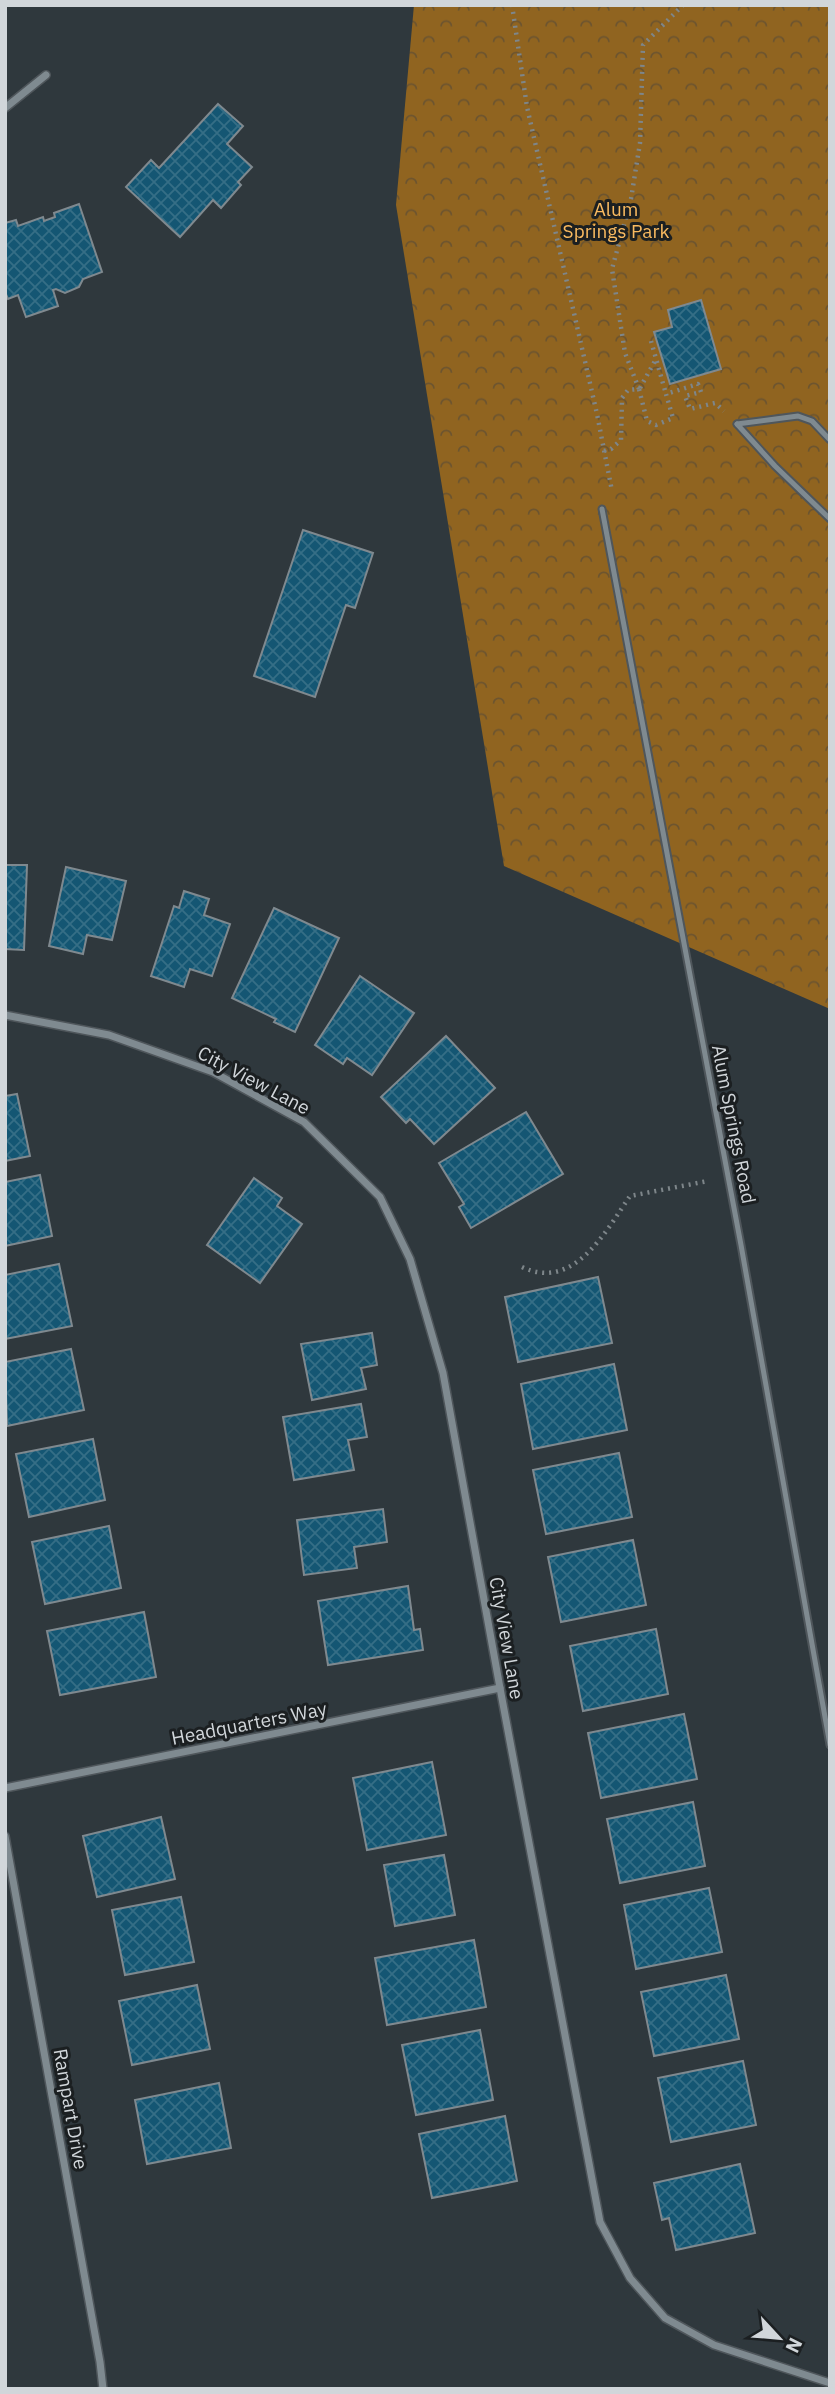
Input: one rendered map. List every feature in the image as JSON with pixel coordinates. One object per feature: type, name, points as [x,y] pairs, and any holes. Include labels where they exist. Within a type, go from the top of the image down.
[{"type":"street","points":[[5,108],[46,75]]},
{"type":"street","name":"City View Lane","points":[[5,1015],[108,1035],[213,1072],[304,1122],[380,1197],[410,1259],[443,1373],[600,2222],[630,2278],[665,2318],[714,2345],[830,2383]]},
{"type":"street","name":"Headquarters Way","points":[[5,1788],[500,1688]]},
{"type":"street","name":"Rampart Drive","points":[[5,1836],[103,2389]]},
{"type":"lane","points":[[737,424],[798,416],[812,421],[830,440]]},
{"type":"lane","points":[[737,424],[775,467],[830,519]]},
{"type":"lane","name":"Alum Springs Road","points":[[602,509],[738,1232],[830,1745]]},
{"type":"path","points":[[651,341],[673,418],[656,425],[647,421],[639,389],[625,354],[612,269],[631,199],[640,143],[643,45],[683,5]]},
{"type":"path","points":[[639,389],[656,359]]},
{"type":"path","points":[[666,394],[698,384],[701,392],[685,396],[690,409],[715,403],[737,424]]},
{"type":"path","points":[[604,451],[611,449],[621,440],[624,393],[639,389]]},
{"type":"path","points":[[588,416],[597,414]]},
{"type":"path","points":[[594,443],[602,441]]},
{"type":"path","points":[[522,1266],[534,1272],[545,1273],[572,1265],[603,1240],[630,1196],[680,1187]]},
{"type":"green space","name":"Alum Springs Park","points":[[414,5],[830,5],[830,1009],[504,866],[396,205]]},
{"type":"building","points":[[218,104],[243,126],[227,144],[252,167],[238,182],[241,185],[221,208],[213,200],[180,237],[126,187],[151,160],[159,168]]},
{"type":"building","points":[[79,204],[102,272],[83,279],[79,287],[65,293],[53,290],[58,306],[26,317],[18,295],[8,299],[5,292],[5,223],[16,220],[18,226],[43,217],[44,221],[55,217],[54,213]]},
{"type":"building","points":[[701,300],[721,369],[670,384],[654,332],[672,327],[668,310]]},
{"type":"building","points":[[303,530],[373,553],[355,608],[346,605],[315,697],[254,676]]},
{"type":"building","points":[[5,865],[27,865],[24,950],[5,949]]},
{"type":"building","points":[[66,867],[126,881],[112,940],[87,935],[83,954],[49,946]]},
{"type":"building","points":[[184,891],[209,899],[204,915],[230,924],[212,976],[190,969],[184,987],[151,976],[174,906],[179,908]]},
{"type":"building","points":[[274,908],[339,938],[295,1032],[274,1022],[276,1019],[232,998]]},
{"type":"building","points":[[360,976],[414,1013],[372,1075],[347,1058],[343,1064],[315,1045]]},
{"type":"building","points":[[446,1036],[495,1088],[434,1144],[410,1119],[406,1123],[381,1097]]},
{"type":"building","points":[[17,1094],[30,1156],[5,1161],[5,1096]]},
{"type":"building","points":[[526,1112],[563,1174],[471,1228],[459,1207],[464,1204],[439,1163]]},
{"type":"building","points":[[40,1175],[52,1236],[5,1246],[5,1182]]},
{"type":"building","points":[[254,1178],[282,1198],[277,1206],[302,1224],[260,1283],[207,1245]]},
{"type":"building","points":[[59,1264],[72,1326],[5,1339],[5,1275]]},
{"type":"building","points":[[598,1277],[612,1343],[518,1362],[505,1297]]},
{"type":"building","points":[[372,1333],[377,1365],[361,1368],[366,1389],[312,1400],[301,1344]]},
{"type":"building","points":[[71,1349],[84,1410],[7,1426],[5,1362]]},
{"type":"building","points":[[614,1364],[627,1430],[533,1449],[521,1384]]},
{"type":"building","points":[[361,1404],[367,1437],[348,1440],[354,1470],[294,1480],[283,1417]]},
{"type":"building","points":[[93,1439],[105,1500],[29,1517],[16,1454]]},
{"type":"building","points":[[619,1453],[632,1517],[546,1534],[533,1470]]},
{"type":"building","points":[[383,1509],[387,1542],[354,1547],[357,1568],[304,1575],[297,1520]]},
{"type":"building","points":[[109,1526],[121,1588],[45,1604],[32,1542]]},
{"type":"building","points":[[633,1540],[646,1605],[561,1622],[548,1557]]},
{"type":"building","points":[[408,1586],[414,1630],[420,1629],[423,1650],[328,1665],[318,1601]]},
{"type":"building","points":[[144,1612],[156,1677],[60,1695],[47,1631]]},
{"type":"building","points":[[656,1629],[668,1694],[583,1711],[570,1646]]},
{"type":"building","points":[[684,1714],[697,1779],[601,1798],[588,1733]]},
{"type":"building","points":[[432,1762],[446,1835],[367,1850],[353,1778]]},
{"type":"building","points":[[693,1802],[705,1866],[620,1883],[607,1819]]},
{"type":"building","points":[[161,1817],[175,1879],[97,1897],[83,1836]]},
{"type":"building","points":[[444,1855],[455,1915],[395,1926],[384,1865]]},
{"type":"building","points":[[709,1888],[722,1952],[636,1969],[624,1905]]},
{"type":"building","points":[[181,1897],[194,1962],[125,1975],[112,1910]]},
{"type":"building","points":[[474,1940],[486,2007],[387,2025],[375,1958]]},
{"type":"building","points":[[726,1975],[739,2039],[654,2056],[641,1992]]},
{"type":"building","points":[[197,1985],[210,2049],[132,2065],[119,2001]]},
{"type":"building","points":[[480,2030],[493,2100],[416,2115],[402,2045]]},
{"type":"building","points":[[743,2061],[756,2125],[671,2142],[658,2078]]},
{"type":"building","points":[[219,2083],[231,2148],[147,2164],[135,2100]]},
{"type":"building","points":[[505,2116],[517,2181],[432,2198],[419,2134]]},
{"type":"building","points":[[740,2164],[755,2233],[676,2250],[669,2218],[662,2220],[654,2183]]}]
